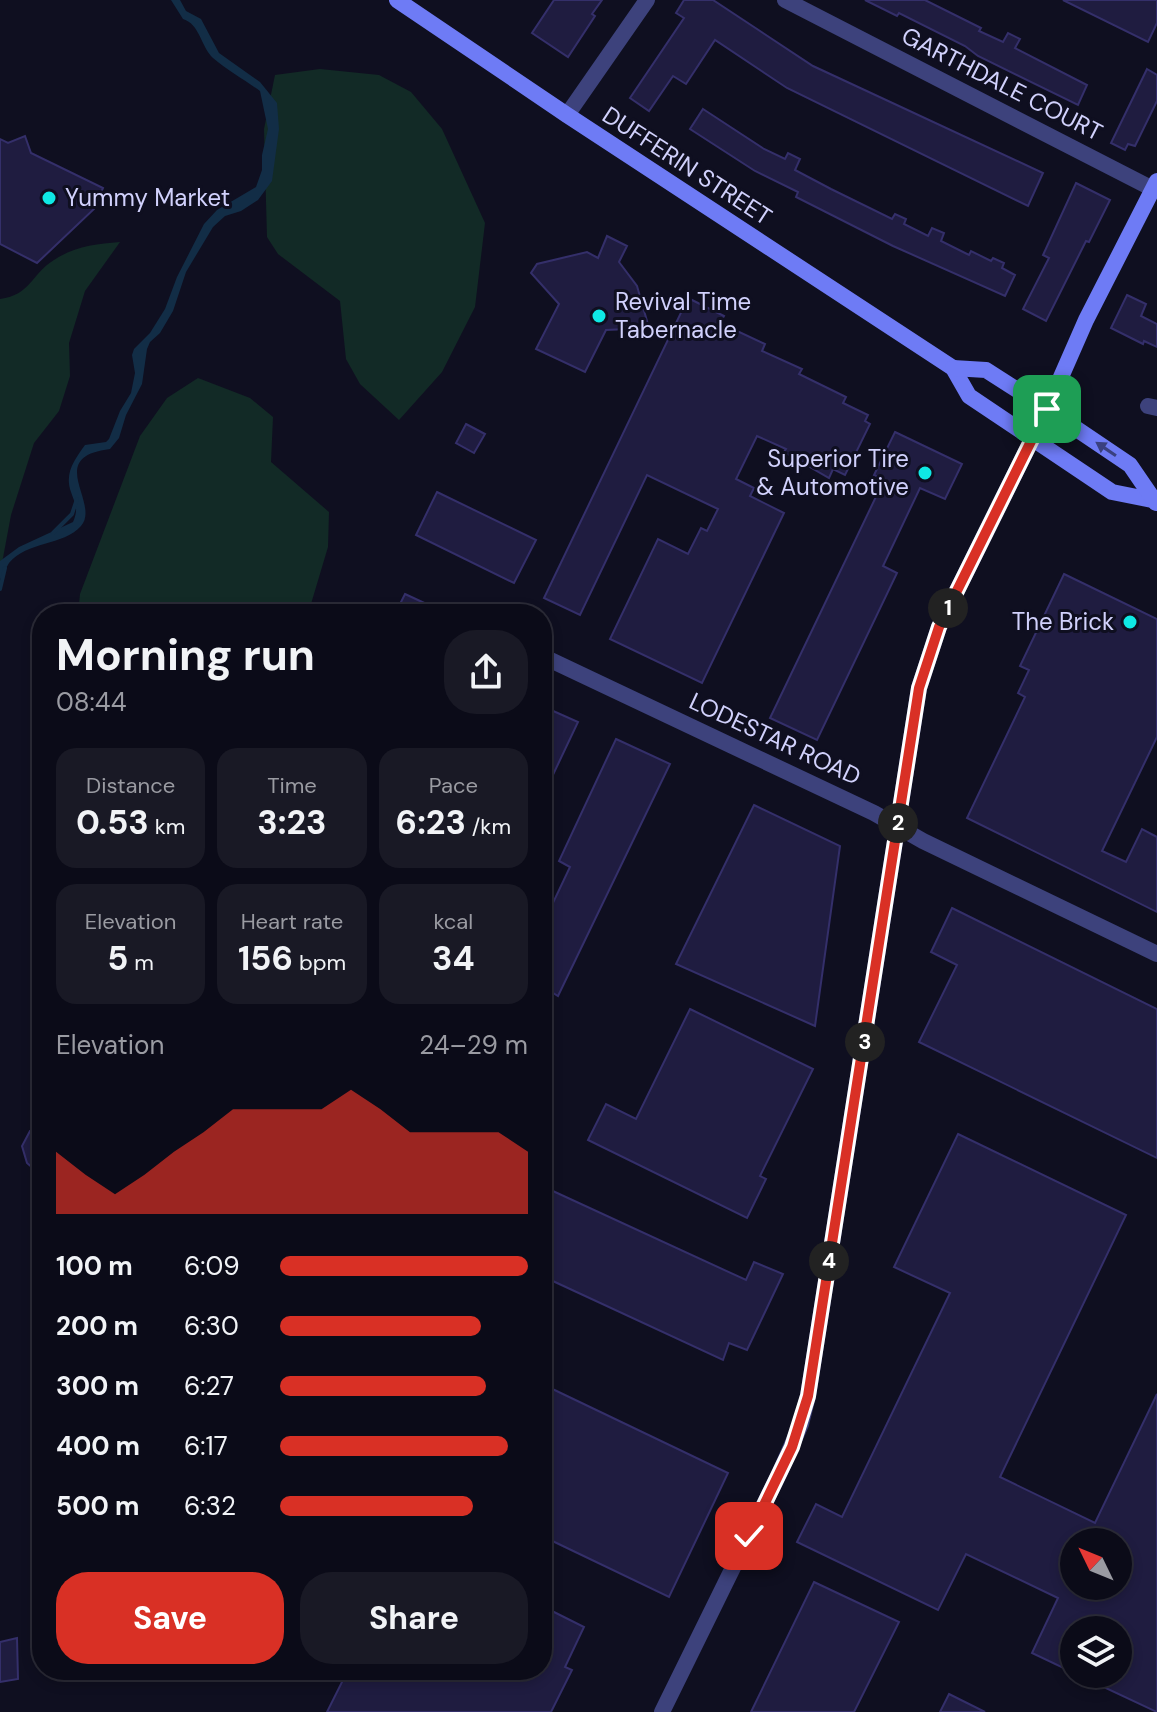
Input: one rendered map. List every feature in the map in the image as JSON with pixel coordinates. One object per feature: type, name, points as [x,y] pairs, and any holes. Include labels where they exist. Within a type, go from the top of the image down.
[{"type":"main road","name":"DUFFERIN STREET","points":[[397,0],[953,368],[969,396],[1112,492],[1154,502]]},
{"type":"main road","points":[[1047,409],[1086,320],[1156,186]]},
{"type":"main road","name":"DUFFERIN STREET","points":[[953,368],[986,370],[1047,409],[1130,465],[1154,502]]},
{"type":"street","points":[[567,115],[647,0]]},
{"type":"street","name":"GARTHDALE COURT","points":[[785,0],[1156,186]]},
{"type":"street","points":[[662,1712],[801,1424],[919,688],[929,652],[1047,409]]},
{"type":"street","name":"LODESTAR ROAD","points":[[552,661],[834,794],[923,841],[1157,954]]},
{"type":"green space","points":[[320,69],[379,75],[411,92],[442,129],[485,223],[475,307],[442,372],[399,420],[360,384],[346,359],[340,301],[278,254],[267,237],[264,129],[275,75]]},
{"type":"green space","points":[[120,242],[85,291],[69,343],[70,376],[59,411],[34,443],[11,515],[0,574],[0,299],[25,289],[46,266],[62,255],[86,246]]},
{"type":"green space","points":[[198,378],[250,398],[273,417],[271,462],[329,512],[328,547],[311,604],[79,604],[80,594],[140,436],[167,398]]},
{"type":"water","points":[[171,0],[180,0],[186,11],[201,19],[219,53],[260,82],[277,103],[279,129],[272,181],[258,200],[241,211],[225,216],[213,227],[186,272],[173,311],[160,333],[150,342],[142,384],[126,415],[119,438],[110,449],[91,454],[80,461],[78,482],[85,505],[81,526],[65,537],[17,556],[9,563],[0,580],[0,561],[19,547],[73,522],[76,510],[69,485],[72,467],[85,445],[109,439],[131,393],[135,373],[134,349],[150,333],[165,309],[177,277],[204,224],[217,210],[256,187],[262,170],[268,129],[260,91],[213,58],[197,31],[183,19]]},
{"type":"building","points":[[554,0],[602,0],[568,57],[532,33]]},
{"type":"building","points":[[684,0],[713,0],[813,66],[1043,173],[1028,206],[787,88],[715,40],[686,84],[673,76],[649,111],[630,98],[684,18],[676,13]]},
{"type":"building","points":[[865,0],[925,0],[1003,42],[1008,33],[1020,39],[1015,48],[1087,85],[1078,105],[899,13],[897,16]]},
{"type":"building","points":[[1063,0],[1157,0],[1157,23],[1148,42]]},
{"type":"building","points":[[1147,69],[1157,75],[1157,101],[1135,146],[1128,144],[1125,150],[1111,143]]},
{"type":"building","points":[[703,109],[764,149],[785,159],[788,153],[800,159],[795,170],[831,189],[892,219],[895,214],[906,219],[904,224],[928,236],[932,228],[944,233],[941,241],[969,255],[971,251],[991,261],[993,258],[1004,263],[1002,268],[1015,275],[1005,296],[893,246],[796,197],[798,192],[755,171],[690,129]]},
{"type":"building","name":"Yummy Market","points":[[25,136],[31,153],[103,188],[94,209],[37,263],[0,244],[0,139],[8,143]]},
{"type":"building","points":[[1076,183],[1110,200],[1046,321],[1023,309],[1049,258],[1043,255]]},
{"type":"building","name":"Revival Time Tabernacle","points":[[607,236],[627,246],[619,262],[637,286],[649,328],[606,330],[585,372],[536,349],[559,304],[531,273],[537,264],[587,252],[598,258]]},
{"type":"building","points":[[1127,295],[1146,304],[1141,316],[1157,324],[1157,347],[1144,341],[1143,344],[1111,328]]},
{"type":"building","points":[[688,298],[724,316],[720,323],[765,344],[762,351],[802,369],[799,374],[846,397],[843,403],[868,415],[865,421],[870,424],[845,475],[833,469],[829,478],[784,452],[786,449],[757,436],[736,479],[754,488],[750,496],[784,513],[702,683],[610,639],[658,539],[688,554],[701,528],[707,531],[718,509],[647,475],[580,615],[544,598]]},
{"type":"building","points":[[466,424],[485,434],[474,453],[456,443]]},
{"type":"building","points":[[895,432],[962,464],[945,499],[920,488],[883,566],[897,573],[817,740],[770,718],[884,480],[874,475]]},
{"type":"building","points":[[437,492],[536,540],[514,583],[416,535]]},
{"type":"building","points":[[1064,574],[1157,619],[1157,737],[1102,851],[1126,862],[1142,829],[1157,837],[1157,912],[967,818],[1025,697],[1018,693],[1029,670],[1020,666]]},
{"type":"building","points":[[405,594],[426,604],[400,604]]},
{"type":"building","points":[[552,710],[578,722],[552,777]]},
{"type":"building","points":[[616,739],[670,764],[558,996],[552,992],[552,905],[570,867],[559,861]]},
{"type":"building","points":[[754,805],[840,846],[815,1026],[676,964]]},
{"type":"building","points":[[952,908],[1157,1009],[1157,1158],[919,1042],[957,965],[931,952]]},
{"type":"building","points":[[690,1009],[813,1069],[760,1176],[766,1179],[747,1218],[588,1140],[606,1104],[636,1119]]},
{"type":"building","points":[[30,1131],[32,1167],[27,1163],[22,1146]]},
{"type":"building","points":[[958,1134],[1126,1215],[1000,1477],[1095,1523],[1157,1394],[1157,1712],[1106,1688],[1132,1688],[1132,1616],[1060,1616],[1060,1666],[1032,1653],[1058,1598],[966,1554],[938,1610],[797,1542],[816,1504],[842,1517],[950,1293],[894,1267]]},
{"type":"building","points":[[552,1191],[746,1280],[754,1262],[783,1274],[747,1350],[729,1343],[723,1360],[552,1281]]},
{"type":"building","points":[[552,1389],[728,1473],[669,1597],[552,1541]]},
{"type":"building","points":[[814,1582],[899,1622],[854,1712],[751,1712]]},
{"type":"building","points":[[552,1611],[584,1627],[565,1667],[572,1670],[551,1712],[327,1712],[343,1680],[552,1680]]},
{"type":"building","points":[[17,1638],[18,1679],[0,1682],[0,1642]]},
{"type":"building","points":[[949,1694],[985,1712],[940,1712]]},
{"type":"waterway","points":[[53,533],[72,514],[77,499]]},
{"type":"waterway","points":[[0,589],[5,568]]},
{"type":"place","name":"Yummy Market","points":[[49,198]]},
{"type":"place","name":"Revival Time Tabernacle","points":[[599,316]]},
{"type":"place","name":"Superior Tire & Automotive","points":[[925,473]]},
{"type":"place","name":"The Brick","points":[[1130,622]]},
{"type":"route","points":[[749,1536],[792,1447],[808,1396],[919,688],[939,627],[1047,409]]}]
